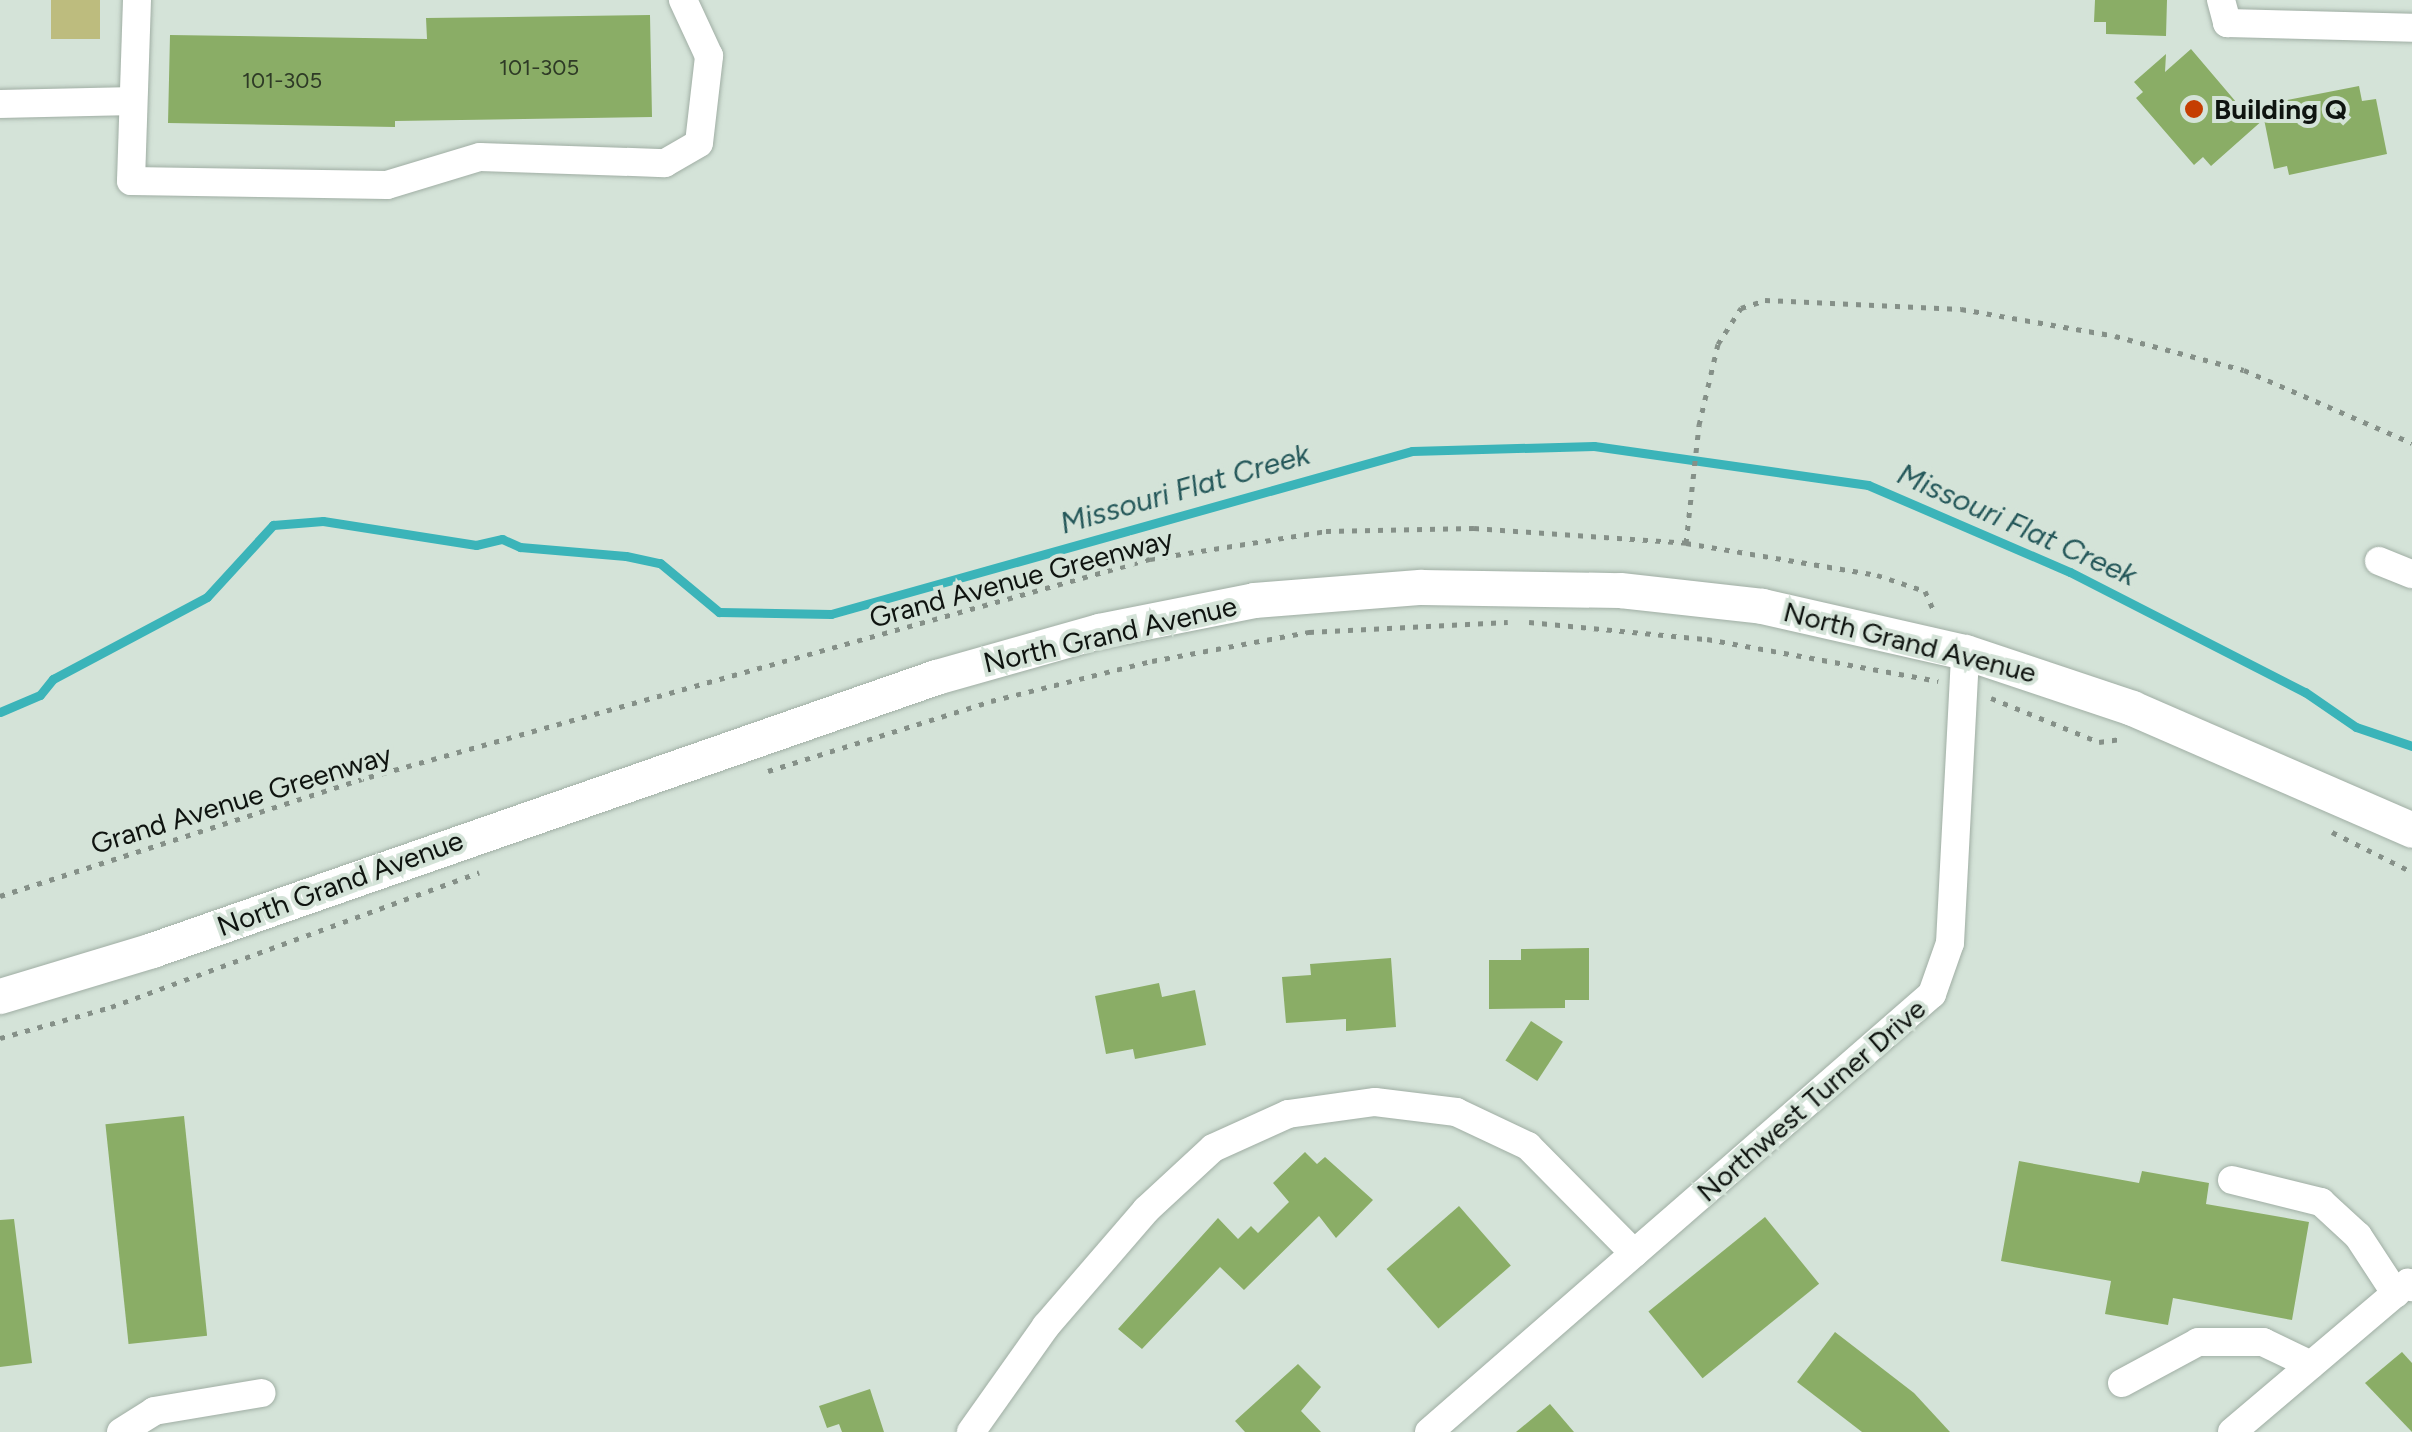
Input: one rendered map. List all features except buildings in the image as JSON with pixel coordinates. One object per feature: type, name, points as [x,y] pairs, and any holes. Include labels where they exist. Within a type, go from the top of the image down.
[{"type":"main road","name":"North Grand Avenue","points":[[0,996],[152,950],[936,677],[1099,630],[1254,600],[1421,587],[1620,590],[1762,606],[2149,715],[2412,830]]},
{"type":"street","points":[[137,0],[132,181],[387,185],[480,156],[665,163],[699,143],[709,56],[683,0]]},
{"type":"street","points":[[2221,0],[2227,22],[2412,28]]},
{"type":"street","points":[[0,104],[132,101]]},
{"type":"street","points":[[2379,560],[2412,574]]},
{"type":"street","name":"Northwest Turner Drive","points":[[1429,1432],[1932,994],[1950,942],[1954,661]]},
{"type":"street","points":[[971,1432],[1046,1326],[1146,1210],[1213,1148],[1288,1114],[1375,1102],[1456,1112],[1528,1146],[1634,1253]]},
{"type":"street","points":[[2232,1180],[2321,1202],[2405,1288],[2232,1432]]},
{"type":"street","points":[[2122,1382],[2198,1342],[2263,1342],[2311,1365]]},
{"type":"street","points":[[121,1430],[154,1411],[262,1393]]},
{"type":"path","points":[[1686,543],[1700,425],[1718,344],[1741,308],[1765,300],[1818,298],[2029,318],[2175,350],[2278,384],[2412,442]]},
{"type":"path","name":"Grand Avenue Greenway","points":[[0,896],[370,777],[1150,559],[1379,526],[1686,543],[1876,575],[1925,591],[1936,606],[1954,661]]},
{"type":"path","points":[[763,773],[1064,680],[1310,632],[1374,626],[1526,622],[1609,628],[1796,652],[1954,661],[2099,742],[2135,742]]},
{"type":"path","points":[[2320,826],[2412,872]]},
{"type":"path","points":[[0,1038],[111,1007],[486,870]]},
{"type":"shaded area","points":[[51,0],[100,0],[100,39],[51,39]]},
{"type":"waterway","name":"Missouri Flat Creek","points":[[0,712],[40,695],[53,679],[207,597],[273,525],[323,521],[476,545],[502,539],[520,547],[626,556],[660,563],[719,612],[831,614],[1412,451],[1594,446],[1868,485],[2070,572],[2305,692],[2356,727],[2412,746]]},
{"type":"place","name":"Building Q","points":[[2194,109]]}]
